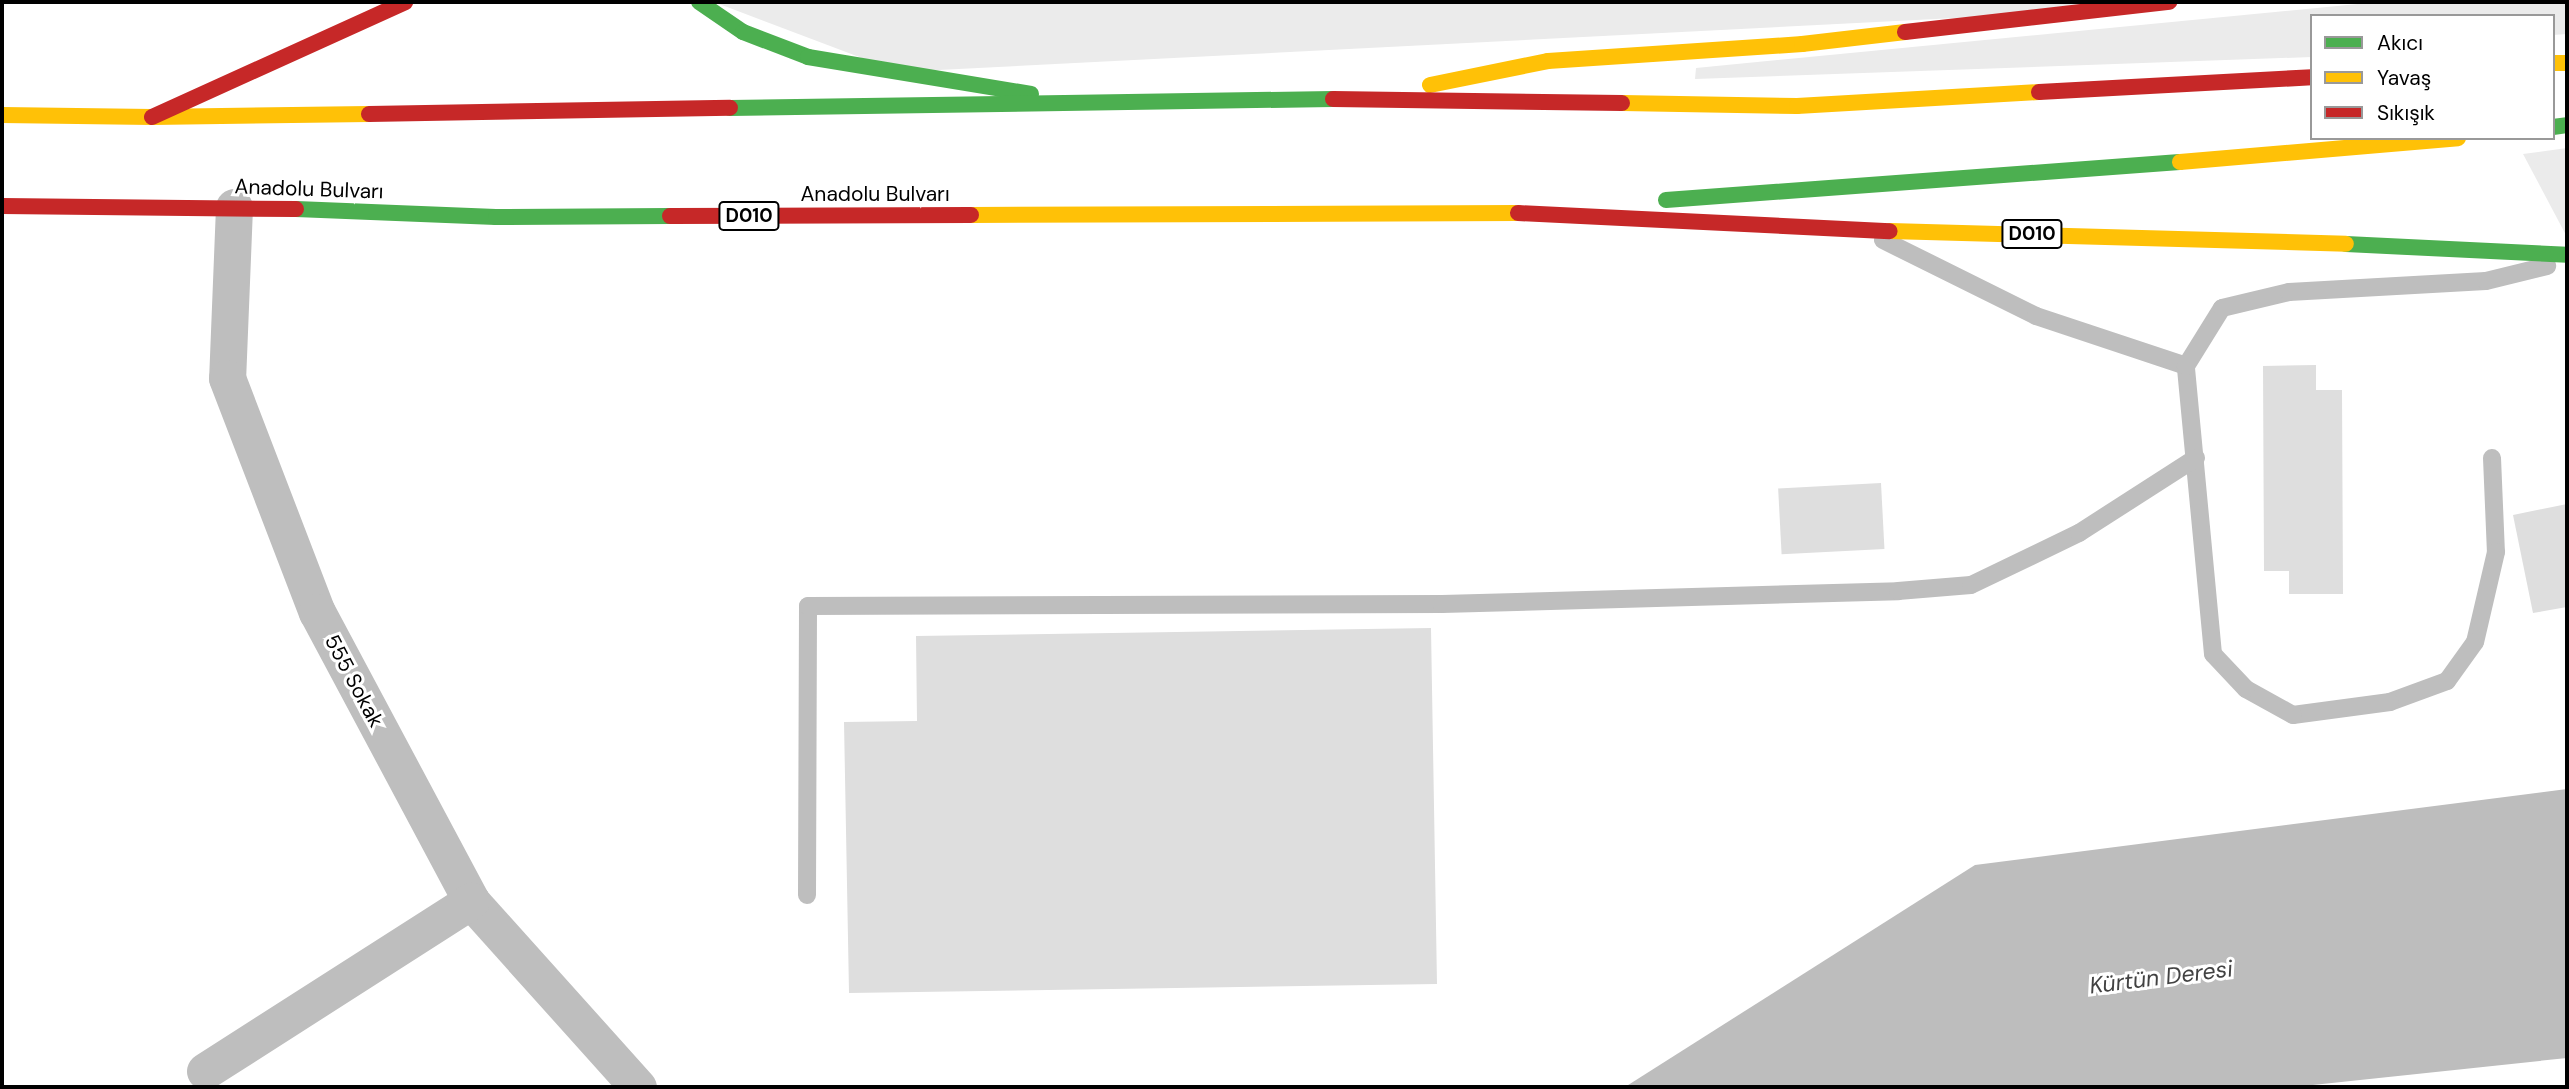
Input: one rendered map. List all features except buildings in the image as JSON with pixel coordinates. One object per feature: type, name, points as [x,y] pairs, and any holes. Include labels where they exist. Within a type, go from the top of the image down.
[{"type":"main road","points":[[152,117],[405,2]]},
{"type":"main road","points":[[699,2],[743,32],[808,57],[1088,103]]},
{"type":"main road","points":[[1359,99],[1548,61],[1802,44],[2169,2]]},
{"type":"main road","points":[[2,116],[152,117],[1359,99],[1797,106],[2310,77]]},
{"type":"main road","name":"D010","points":[[1496,212],[2391,146],[2441,140]]},
{"type":"main road","name":"Anadolu Bulvarı","points":[[2,206],[234,207],[496,217],[1496,212]]},
{"type":"main road","name":"D010","points":[[1496,212],[1861,229],[2414,246],[2567,255]]},
{"type":"street","name":"555 Sokak","points":[[234,207],[227,378],[317,612],[471,901],[638,1087]]},
{"type":"street","points":[[199,1079],[471,901]]},
{"type":"lane","points":[[1861,229],[2036,316],[2186,366]]},
{"type":"lane","points":[[2492,458],[2497,552],[2475,642],[2448,681],[2390,702],[2293,715],[2246,689],[2213,654],[2186,366],[2222,308],[2289,292],[2486,281],[2567,261]]},
{"type":"lane","points":[[807,895],[808,606],[1442,604],[1898,591],[1971,585],[2079,533],[2196,458]]},
{"type":"shaded area","points":[[714,2],[2155,2],[2074,12],[899,72]]},
{"type":"shaded area","points":[[2378,2],[2567,2],[2567,34],[2555,35],[2555,14],[2310,14],[2310,57],[1695,79],[1696,68]]},
{"type":"shaded area","points":[[2567,148],[2567,237],[2523,154]]},
{"type":"water","name":"Kürtün Deresi","points":[[2567,789],[2567,1058],[2294,1087],[1625,1087],[1975,865]]},
{"type":"traffic: fast","points":[[699,2],[743,32],[808,57],[1031,94]]},
{"type":"traffic: fast","points":[[730,108],[1333,99]]},
{"type":"traffic: fast","points":[[2555,127],[2567,125]]},
{"type":"traffic: fast","points":[[1666,200],[2180,162]]},
{"type":"traffic: fast","points":[[296,209],[496,217],[670,216]]},
{"type":"traffic: fast","points":[[2346,244],[2567,255]]},
{"type":"traffic: slow","points":[[1430,85],[1548,61],[1802,44],[1905,32]]},
{"type":"traffic: slow","points":[[2555,63],[2567,63]]},
{"type":"traffic: slow","points":[[1622,103],[1797,106],[2039,92]]},
{"type":"traffic: slow","points":[[2,115],[152,117],[369,114]]},
{"type":"traffic: slow","points":[[2180,162],[2435,140]]},
{"type":"traffic: slow","points":[[971,215],[1518,213]]},
{"type":"traffic: slow","points":[[1890,231],[2346,244]]},
{"type":"traffic: jam","points":[[152,117],[405,2]]},
{"type":"traffic: jam","points":[[1905,32],[2169,2]]},
{"type":"traffic: jam","points":[[2039,92],[2310,77]]},
{"type":"traffic: jam","points":[[1333,99],[1622,103]]},
{"type":"traffic: jam","points":[[369,114],[730,108]]},
{"type":"traffic: jam","points":[[2,206],[296,209]]},
{"type":"traffic: jam","points":[[1518,213],[1890,231]]},
{"type":"traffic: jam","points":[[670,216],[971,215]]}]
